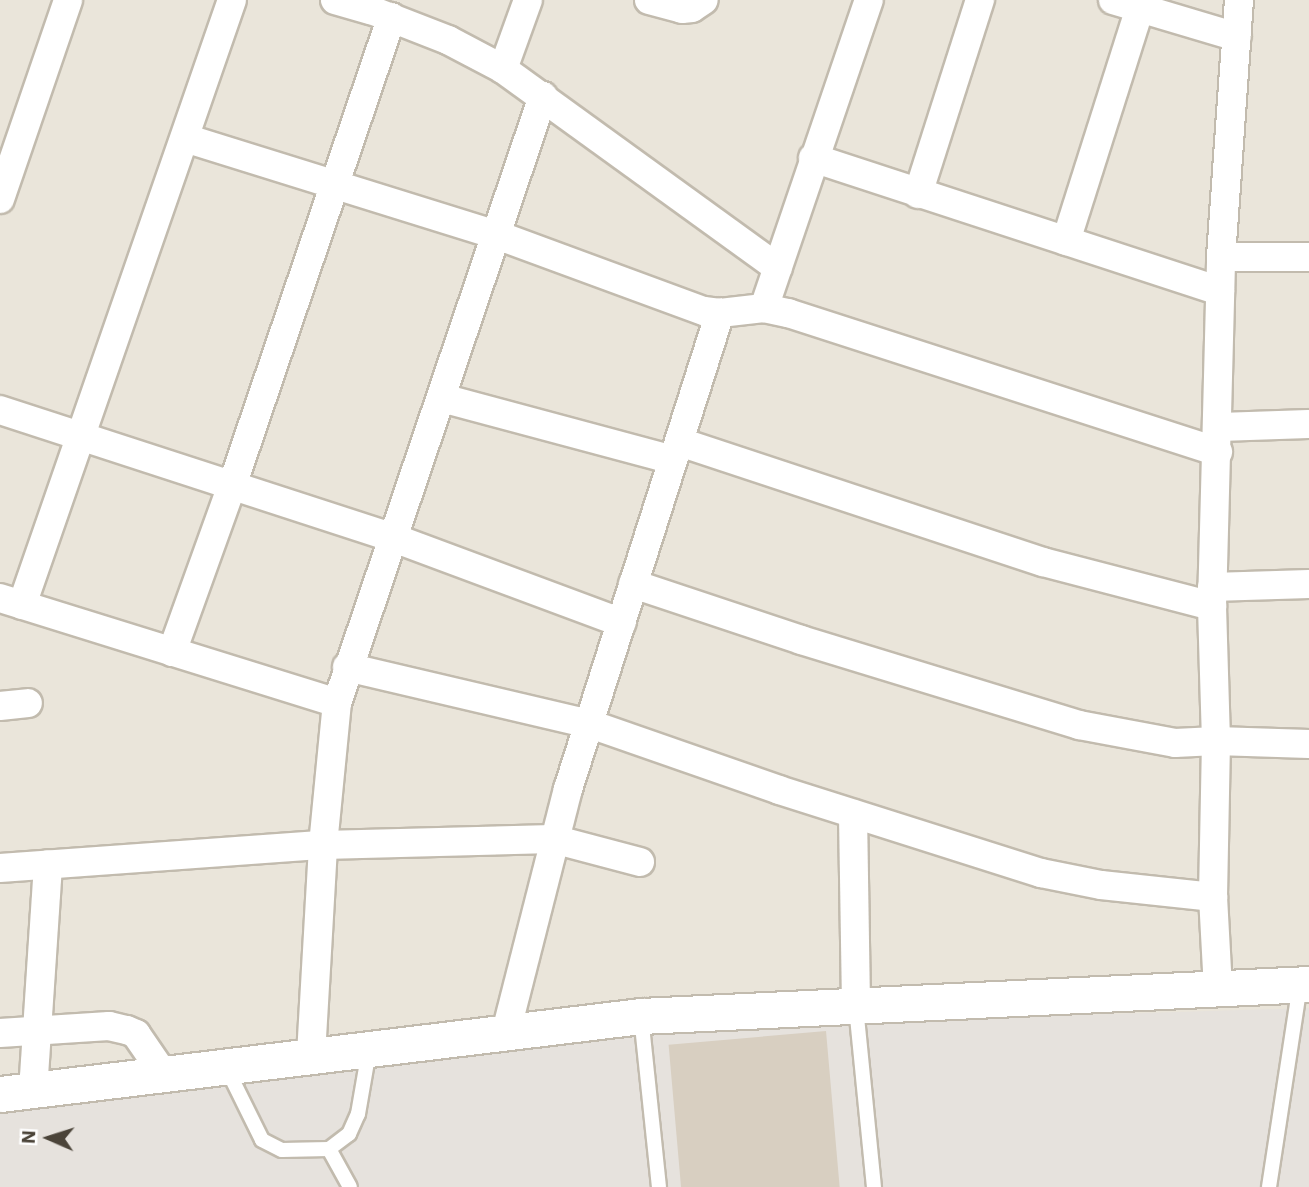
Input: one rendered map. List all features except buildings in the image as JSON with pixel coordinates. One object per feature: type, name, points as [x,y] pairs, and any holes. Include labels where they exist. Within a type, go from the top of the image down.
[{"type":"street","points":[[0,199],[68,0]]},
{"type":"street","points":[[232,0],[79,436],[11,601],[337,703]]},
{"type":"street","points":[[335,0],[377,9],[448,40],[503,69],[778,268]]},
{"type":"street","points":[[503,69],[528,0]]},
{"type":"street","points":[[649,0],[682,9],[692,8],[704,0]]},
{"type":"street","points":[[764,308],[869,0]]},
{"type":"street","points":[[918,194],[980,0]]},
{"type":"street","points":[[1113,0],[1237,37]]},
{"type":"street","points":[[1218,989],[1213,897],[1216,741],[1212,596],[1221,257],[1239,0]]},
{"type":"street","points":[[1066,240],[1140,8]]},
{"type":"street","points":[[172,652],[233,484],[335,184],[377,9]]},
{"type":"street","points":[[311,1055],[323,845],[337,703],[391,537],[442,398],[543,96]]},
{"type":"street","points":[[185,138],[497,235],[704,311],[720,313],[764,308],[788,313],[1218,439],[1309,424]]},
{"type":"street","points":[[813,158],[1220,291]]},
{"type":"street","points":[[1221,257],[1309,257]]},
{"type":"street","points":[[506,1032],[553,839],[720,313]]},
{"type":"street","points":[[442,398],[677,451],[1043,562],[1212,596],[1309,584]]},
{"type":"street","points":[[0,410],[391,537],[622,623]]},
{"type":"street","points":[[633,584],[861,659],[1079,724],[1175,743],[1216,741],[1309,744]]},
{"type":"street","points":[[347,667],[590,724],[853,814],[1066,879],[1213,897]]},
{"type":"street","points":[[0,706],[28,703]]},
{"type":"street","points":[[853,814],[856,1007]]},
{"type":"street","points":[[0,868],[323,845],[553,839],[640,862]]},
{"type":"street","points":[[48,864],[37,1029],[17,1092],[162,1072],[641,1016],[1305,984]]},
{"type":"street","points":[[0,1032],[109,1026],[127,1030],[136,1034],[162,1072]]},
{"type":"lane","points":[[1269,1187],[1305,984]]},
{"type":"lane","points":[[856,1007],[874,1187]]},
{"type":"lane","points":[[641,1016],[659,1187]]},
{"type":"lane","points":[[225,1065],[262,1140],[282,1150],[329,1149],[349,1134],[358,1114],[369,1048]]},
{"type":"lane","points":[[329,1149],[350,1187]]},
{"type":"shaded area","points":[[0,0],[1309,0],[1309,1187],[0,1187]]},
{"type":"shaded area","points":[[1309,1008],[1309,1187],[0,1187],[0,1104],[748,1025]]}]
